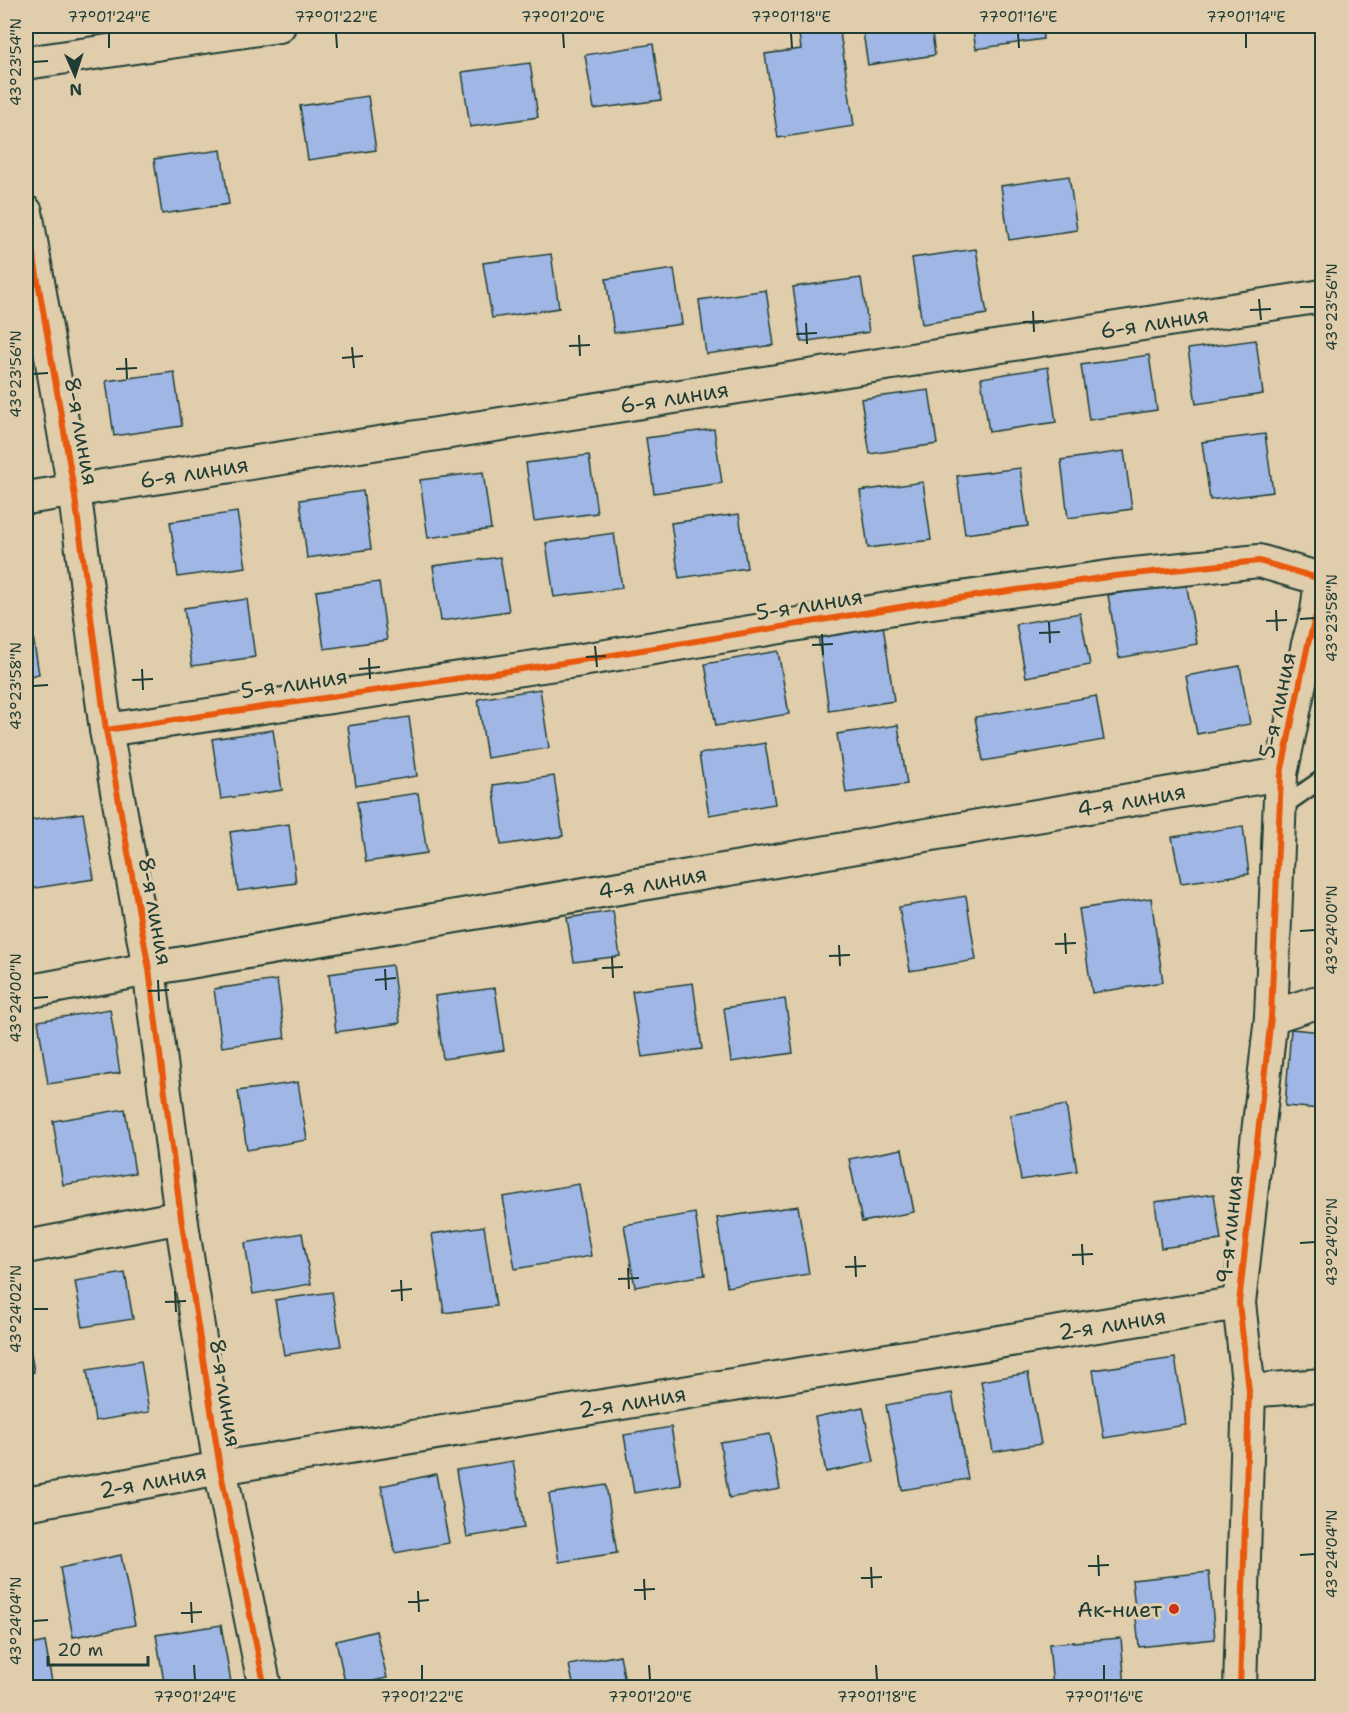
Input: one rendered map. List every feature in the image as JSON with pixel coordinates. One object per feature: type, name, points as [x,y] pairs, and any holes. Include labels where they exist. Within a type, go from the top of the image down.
[{"type":"street","points":[[26,63],[279,26]]},
{"type":"street","name":"8-я линия","points":[[26,212],[74,490],[106,730],[149,969],[181,1216],[219,1468],[265,1688]]},
{"type":"street","name":"6-я линия","points":[[26,498],[1323,296]]},
{"type":"street","name":"5-я линия","points":[[106,730],[576,661],[918,604],[1115,576],[1259,561],[1322,572],[1317,612],[1308,644],[1281,774]]},
{"type":"street","name":"9-я линия","points":[[1240,1688],[1249,1391],[1239,1303],[1271,1017],[1281,774]]},
{"type":"street","name":"4-я линия","points":[[26,992],[1281,774]]},
{"type":"street","points":[[1271,1017],[1323,1002]]},
{"type":"street","points":[[26,1247],[181,1216]]},
{"type":"street","name":"2-я линия","points":[[26,1504],[219,1468],[1239,1303]]},
{"type":"street","points":[[1249,1391],[1323,1385]]},
{"type":"lane","points":[[1280,809],[1323,779]]},
{"type":"building","points":[[798,26],[839,26],[854,126],[778,138],[765,54],[801,49]]},
{"type":"building","points":[[862,26],[931,26],[935,55],[868,65]]},
{"type":"building","points":[[972,26],[1042,26],[1043,39],[976,49]]},
{"type":"building","points":[[653,44],[661,100],[594,109],[585,55]]},
{"type":"building","points":[[530,63],[538,117],[470,127],[462,72]]},
{"type":"building","points":[[368,96],[376,150],[308,160],[300,106]]},
{"type":"building","points":[[221,150],[229,204],[162,214],[154,159]]},
{"type":"building","points":[[1069,176],[1077,230],[1009,240],[1001,186]]},
{"type":"building","points":[[976,249],[987,314],[922,324],[912,258]]},
{"type":"building","points":[[551,254],[559,308],[492,318],[483,263]]},
{"type":"building","points":[[674,269],[682,324],[614,333],[606,279]]},
{"type":"building","points":[[861,278],[869,332],[801,342],[793,287]]},
{"type":"building","points":[[766,290],[774,345],[706,354],[699,300]]},
{"type":"building","points":[[1256,340],[1263,394],[1196,404],[1188,349]]},
{"type":"building","points":[[1149,355],[1157,410],[1089,420],[1081,365]]},
{"type":"building","points":[[1048,367],[1056,422],[989,432],[981,378]]},
{"type":"building","points":[[174,372],[182,426],[114,436],[106,381]]},
{"type":"building","points":[[929,390],[937,444],[870,454],[861,399]]},
{"type":"building","points":[[714,429],[722,483],[654,493],[646,438]]},
{"type":"building","points":[[1265,434],[1273,492],[1210,500],[1202,442]]},
{"type":"building","points":[[1124,451],[1132,509],[1068,518],[1061,460]]},
{"type":"building","points":[[589,455],[597,513],[534,521],[526,463]]},
{"type":"building","points":[[1020,468],[1028,526],[965,534],[957,476]]},
{"type":"building","points":[[483,472],[491,529],[428,538],[420,480]]},
{"type":"building","points":[[923,482],[931,540],[868,548],[860,491]]},
{"type":"building","points":[[363,491],[371,549],[307,558],[300,500]]},
{"type":"building","points":[[237,512],[246,567],[178,577],[170,522]]},
{"type":"building","points":[[739,514],[747,568],[679,578],[671,523]]},
{"type":"building","points":[[614,533],[622,588],[554,597],[546,543]]},
{"type":"building","points":[[500,557],[509,611],[441,621],[433,566]]},
{"type":"building","points":[[26,578],[29,604],[26,604]]},
{"type":"building","points":[[379,582],[387,640],[324,649],[316,591]]},
{"type":"building","points":[[1186,582],[1197,644],[1119,658],[1108,595]]},
{"type":"building","points":[[247,599],[255,657],[192,666],[184,608]]},
{"type":"building","points":[[1080,613],[1090,665],[1026,677],[1016,624]]},
{"type":"building","points":[[31,624],[39,674],[26,677],[26,625]]},
{"type":"building","points":[[883,625],[894,701],[829,711],[818,635]]},
{"type":"building","points":[[778,651],[789,714],[716,726],[705,664]]},
{"type":"building","points":[[1240,666],[1250,724],[1197,734],[1186,676]]},
{"type":"building","points":[[540,689],[549,748],[487,758],[478,699]]},
{"type":"building","points":[[1096,696],[1104,740],[983,761],[975,717]]},
{"type":"building","points":[[409,717],[417,776],[356,786],[348,726]]},
{"type":"building","points":[[898,725],[907,784],[846,793],[837,734]]},
{"type":"building","points":[[273,730],[282,790],[221,799],[212,739]]},
{"type":"building","points":[[765,743],[775,804],[709,815],[699,754]]},
{"type":"building","points":[[554,776],[563,836],[501,845],[493,785]]},
{"type":"building","points":[[418,793],[427,853],[366,862],[357,802]]},
{"type":"building","points":[[83,813],[94,879],[29,889],[26,867],[26,821]]},
{"type":"building","points":[[289,824],[296,883],[238,891],[230,832]]},
{"type":"building","points":[[1243,826],[1249,874],[1181,883],[1172,837]]},
{"type":"building","points":[[966,896],[976,960],[910,971],[899,907]]},
{"type":"building","points":[[1151,898],[1163,982],[1092,993],[1079,909]]},
{"type":"building","points":[[26,911],[31,938],[26,939]]},
{"type":"building","points":[[613,911],[620,956],[574,962],[567,918]]},
{"type":"building","points":[[392,965],[400,1023],[336,1032],[329,974]]},
{"type":"building","points":[[277,980],[285,1038],[222,1047],[214,989]]},
{"type":"building","points":[[693,983],[702,1049],[642,1057],[632,991]]},
{"type":"building","points":[[495,988],[504,1050],[443,1059],[435,996]]},
{"type":"building","points":[[785,999],[793,1053],[731,1062],[724,1008]]},
{"type":"building","points":[[110,1009],[120,1073],[48,1084],[38,1021]]},
{"type":"building","points":[[1291,1029],[1322,1032],[1322,1109],[1285,1106]]},
{"type":"building","points":[[298,1082],[307,1140],[247,1150],[238,1091]]},
{"type":"building","points":[[1066,1105],[1077,1171],[1021,1180],[1010,1115]]},
{"type":"building","points":[[125,1109],[135,1173],[63,1185],[53,1121]]},
{"type":"building","points":[[902,1149],[914,1212],[862,1222],[849,1159]]},
{"type":"building","points":[[579,1184],[591,1256],[515,1269],[503,1197]]},
{"type":"building","points":[[1214,1194],[1221,1240],[1161,1248],[1155,1202]]},
{"type":"building","points":[[798,1206],[809,1274],[727,1287],[717,1218]]},
{"type":"building","points":[[695,1213],[705,1275],[635,1287],[624,1225]]},
{"type":"building","points":[[484,1226],[496,1306],[444,1313],[432,1234]]},
{"type":"building","points":[[302,1233],[311,1284],[253,1294],[245,1243]]},
{"type":"building","points":[[125,1273],[133,1319],[83,1327],[75,1281]]},
{"type":"building","points":[[332,1292],[341,1346],[284,1355],[275,1300]]},
{"type":"building","points":[[26,1325],[34,1372],[26,1373]]},
{"type":"building","points":[[1175,1358],[1186,1425],[1104,1438],[1093,1370]]},
{"type":"building","points":[[141,1361],[149,1412],[95,1421],[87,1370]]},
{"type":"building","points":[[1028,1373],[1041,1444],[993,1452],[981,1381]]},
{"type":"building","points":[[952,1393],[968,1479],[902,1490],[886,1405]]},
{"type":"building","points":[[863,1407],[874,1462],[826,1472],[815,1417]]},
{"type":"building","points":[[671,1427],[681,1485],[634,1493],[624,1435]]},
{"type":"building","points":[[770,1434],[780,1489],[729,1498],[720,1442]]},
{"type":"building","points":[[513,1461],[524,1528],[467,1537],[456,1470]]},
{"type":"building","points":[[436,1474],[449,1543],[395,1553],[381,1486]]},
{"type":"building","points":[[606,1485],[617,1553],[559,1562],[549,1494]]},
{"type":"building","points":[[121,1555],[135,1625],[73,1637],[60,1568]]},
{"type":"building","name":"Ак-ниет","points":[[1209,1572],[1215,1639],[1139,1647],[1132,1580]]},
{"type":"building","points":[[221,1625],[232,1688],[165,1688],[156,1635]]},
{"type":"building","points":[[376,1631],[387,1678],[346,1687],[336,1641]]},
{"type":"building","points":[[1121,1638],[1125,1688],[1053,1688],[1049,1644]]},
{"type":"building","points":[[45,1642],[53,1688],[26,1688],[26,1646]]},
{"type":"building","points":[[620,1655],[626,1688],[574,1688],[569,1665]]},
{"type":"cycle path","points":[[26,212],[74,490],[106,730],[149,969],[181,1217],[220,1468],[265,1688]]},
{"type":"cycle path","points":[[106,730],[576,661],[918,604],[1115,576],[1259,561],[1321,579],[1317,612],[1308,644],[1281,774],[1271,1017],[1239,1303],[1249,1391],[1240,1688]]},
{"type":"place","name":"Ак-ниет","points":[[1174,1609]]}]
